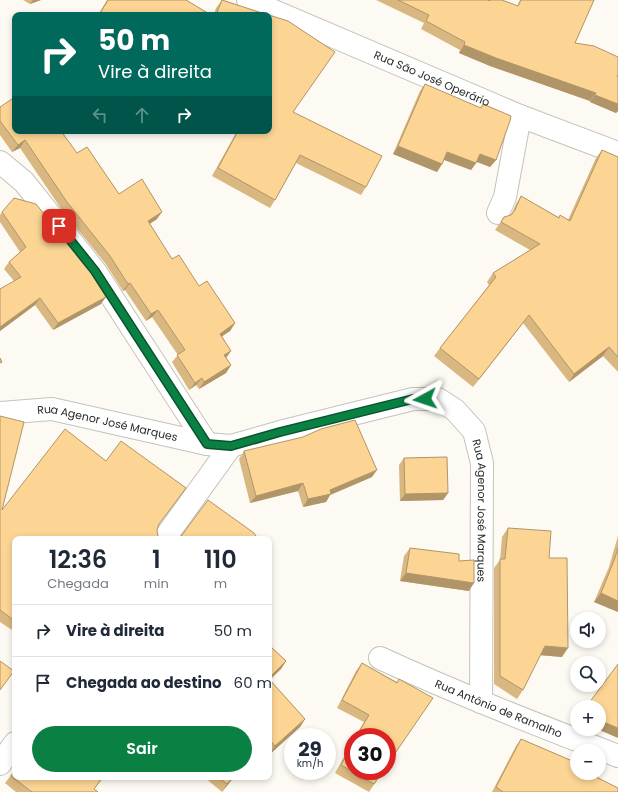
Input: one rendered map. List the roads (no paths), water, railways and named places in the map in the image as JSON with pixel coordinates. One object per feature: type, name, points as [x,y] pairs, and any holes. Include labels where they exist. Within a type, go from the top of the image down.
[{"type":"street","name":"Rua São José Operário","points":[[248,0],[520,116],[618,153]]},
{"type":"street","points":[[498,213],[505,197],[520,116]]},
{"type":"street","points":[[0,162],[24,182],[95,271],[207,444]]},
{"type":"street","name":"Rua Agenor José Marques","points":[[0,413],[52,409],[207,444],[231,446],[280,432],[413,399],[438,399],[455,410],[474,431],[482,462],[481,702]]},
{"type":"street","points":[[166,536],[231,446]]},
{"type":"street","name":"Rua Antônio de Ramalho","points":[[380,658],[481,702],[618,756]]},
{"type":"street","points":[[0,764],[12,747]]}]
